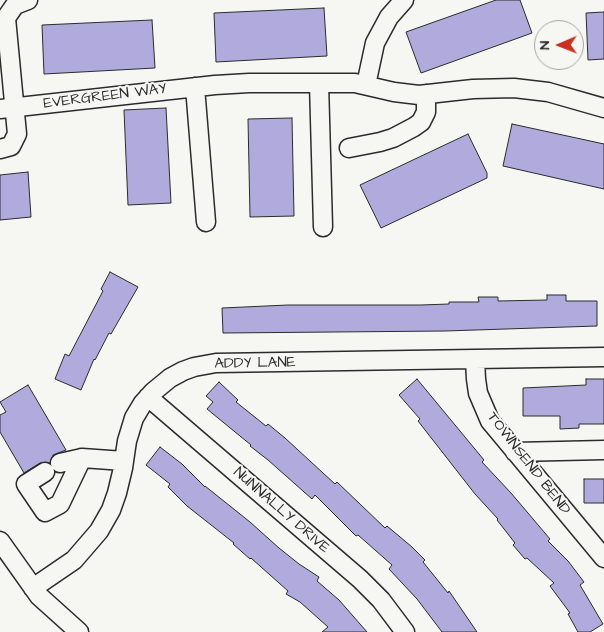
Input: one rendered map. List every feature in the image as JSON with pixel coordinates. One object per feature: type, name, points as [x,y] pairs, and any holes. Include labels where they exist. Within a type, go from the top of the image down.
[{"type":"street","points":[[0,149],[9,148],[16,139],[17,129],[7,108],[6,18],[15,4],[28,0]]},
{"type":"street","points":[[366,85],[376,43],[389,17],[404,0]]},
{"type":"street","name":"EVERGREEN WAY","points":[[7,108],[194,87],[249,83],[355,83],[394,92],[426,94],[473,89],[531,90],[565,96],[604,108]]},
{"type":"street","points":[[319,83],[323,227]]},
{"type":"street","points":[[194,87],[206,222]]},
{"type":"street","points":[[349,148],[380,142],[414,127],[421,122],[426,112],[426,94]]},
{"type":"street","name":"ADDY LANE","points":[[33,588],[74,560],[99,531],[115,501],[122,476],[127,441],[139,410],[148,397],[164,383],[194,367],[216,364],[604,357]]},
{"type":"street","name":"TOWNSEND BEND","points":[[475,360],[477,386],[483,407],[494,427],[604,558]]},
{"type":"street","name":"NUNNALLY DRIVE","points":[[148,397],[360,579],[380,600],[405,632]]},
{"type":"street","points":[[515,452],[604,450]]},
{"type":"street","points":[[82,458],[60,504],[45,512],[26,484],[52,468],[82,458],[124,461]]},
{"type":"street","points":[[0,541],[45,602],[79,632]]},
{"type":"building","points":[[496,0],[520,0],[532,33],[421,73],[406,32]]},
{"type":"building","points":[[324,8],[327,56],[216,62],[214,13]]},
{"type":"building","points":[[604,12],[604,59],[588,60],[586,13]]},
{"type":"building","points":[[152,20],[155,68],[44,74],[42,25]]},
{"type":"building","points":[[166,108],[171,203],[128,205],[124,110]]},
{"type":"building","points":[[292,118],[294,216],[250,217],[248,119]]},
{"type":"building","points":[[512,124],[604,144],[604,189],[503,166]]},
{"type":"building","points":[[468,134],[487,173],[487,178],[381,228],[360,185]]},
{"type":"building","points":[[28,172],[31,217],[0,220],[0,175]]},
{"type":"building","points":[[110,272],[138,287],[94,359],[81,390],[55,379],[65,354],[69,356],[103,291],[101,289]]},
{"type":"building","points":[[547,295],[566,295],[566,301],[597,301],[597,326],[445,331],[223,333],[222,308],[288,305],[449,304],[449,302],[479,302],[478,297],[498,297],[498,301],[547,300]]},
{"type":"building","points":[[417,379],[484,460],[482,462],[511,493],[550,539],[548,541],[568,561],[584,582],[580,585],[603,624],[590,632],[578,632],[568,614],[570,613],[550,586],[554,583],[527,558],[525,559],[513,545],[515,543],[498,519],[475,494],[418,421],[420,419],[399,395]]},
{"type":"building","points":[[586,379],[604,379],[604,424],[579,424],[579,428],[560,429],[560,416],[523,416],[523,388],[586,385]]},
{"type":"building","points":[[219,382],[238,400],[236,402],[266,426],[268,424],[285,438],[335,484],[337,482],[385,528],[387,526],[412,547],[425,560],[423,562],[448,593],[449,591],[477,632],[442,632],[417,599],[389,569],[392,565],[358,535],[356,536],[315,495],[312,499],[207,409],[213,402],[206,396]]},
{"type":"building","points":[[28,385],[66,450],[53,455],[50,463],[40,463],[24,473],[0,432],[0,415],[6,412],[0,402]]},
{"type":"building","points":[[160,447],[279,548],[319,577],[317,581],[339,600],[367,632],[322,632],[328,627],[300,602],[286,594],[288,591],[234,543],[187,506],[168,487],[170,484],[146,465]]},
{"type":"building","points":[[584,479],[604,479],[604,503],[584,503]]}]
